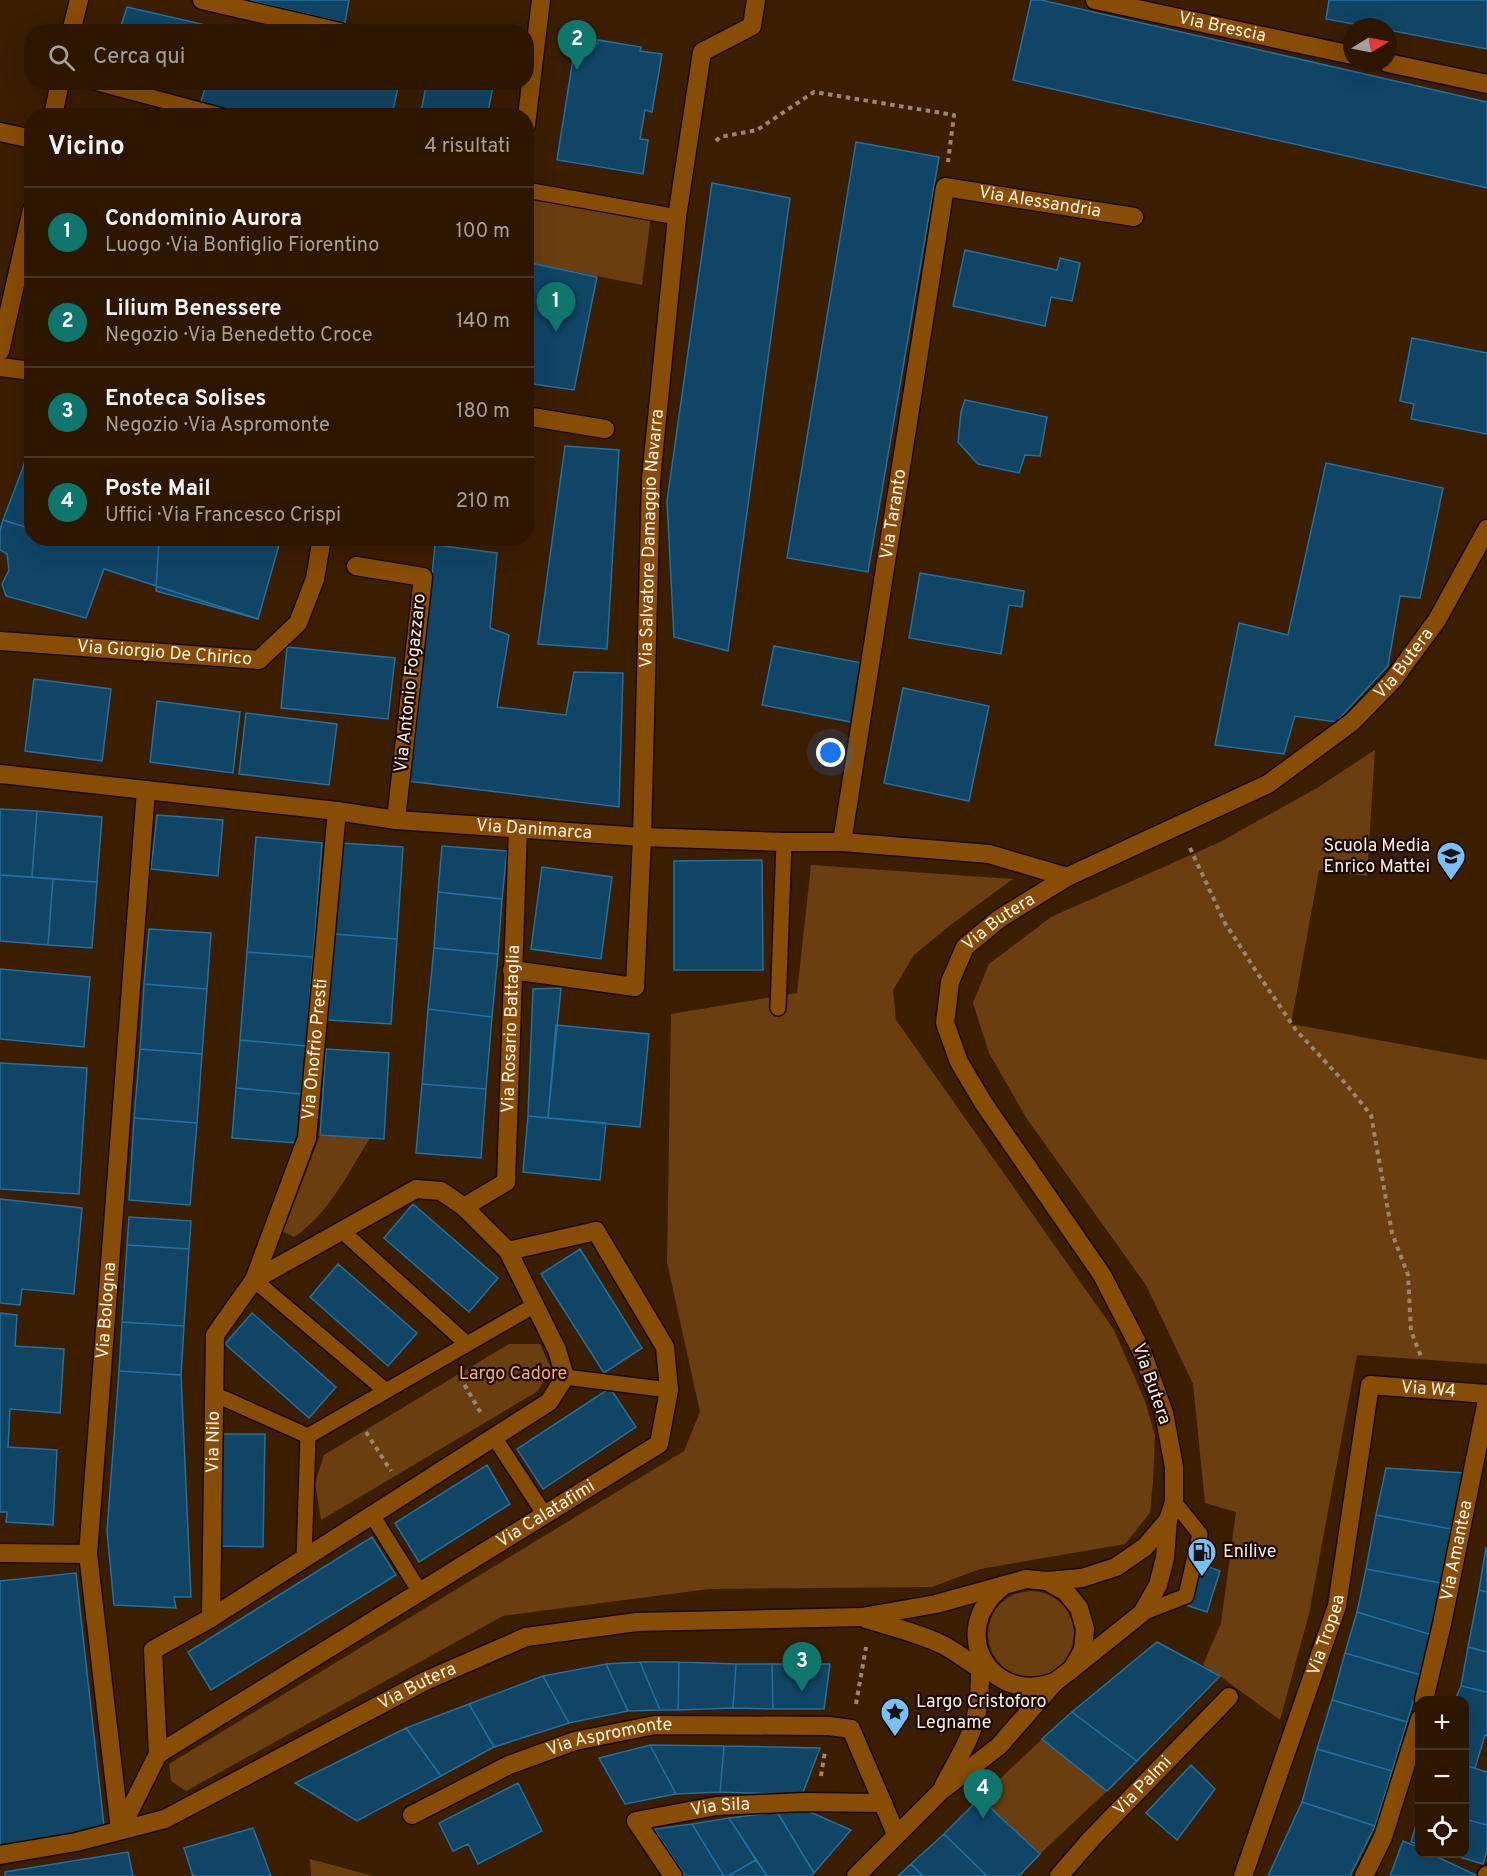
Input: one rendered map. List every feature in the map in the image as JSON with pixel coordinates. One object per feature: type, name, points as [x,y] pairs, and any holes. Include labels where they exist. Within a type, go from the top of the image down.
[{"type":"street","points":[[73,24],[79,0]]},
{"type":"street","points":[[202,0],[306,24]]},
{"type":"street","points":[[534,28],[541,0]]},
{"type":"street","name":"Via Salvatore Damaggio Navarra","points":[[512,970],[635,987],[642,837],[651,479],[677,216],[702,52],[752,26],[756,0]]},
{"type":"street","name":"Via Brescia","points":[[1095,0],[1343,53]]},
{"type":"street","points":[[1397,65],[1487,84]]},
{"type":"street","points":[[54,108],[58,90]]},
{"type":"street","points":[[527,108],[528,90]]},
{"type":"street","points":[[0,132],[24,137]]},
{"type":"street","name":"Via Alessandria","points":[[945,187],[1134,218]]},
{"type":"street","name":"Via Taranto","points":[[842,842],[945,187]]},
{"type":"street","points":[[0,351],[24,245]]},
{"type":"street","points":[[0,367],[24,370]]},
{"type":"street","points":[[534,417],[604,429]]},
{"type":"street","name":"Via Butera","points":[[1168,1520],[1174,1502],[1174,1467],[1164,1413],[1142,1352],[1102,1275],[984,1104],[959,1062],[945,1023],[950,982],[965,947],[999,920],[1067,877],[1268,784],[1352,722],[1393,680],[1437,620],[1487,529]]},
{"type":"street","name":"Via Giorgio De Chirico","points":[[0,641],[259,660],[298,623],[315,579],[321,546]]},
{"type":"street","name":"Via Antonio Fogazzaro","points":[[356,566],[423,577],[396,820]]},
{"type":"street","name":"Via Danimarca","points":[[0,774],[337,811],[396,820],[642,837],[842,842],[989,854],[1067,877]]},
{"type":"street","name":"Via Bologna","points":[[120,1830],[88,1554],[146,790]]},
{"type":"street","name":"Via Onofrio Presti","points":[[254,1280],[308,1138],[337,811]]},
{"type":"street","name":"Via Rosario Battaglia","points":[[464,1207],[506,1182],[518,828]]},
{"type":"street","points":[[120,1830],[158,1754],[153,1650],[211,1618],[549,1402],[565,1377],[557,1350],[508,1251],[464,1207],[441,1191],[416,1189],[254,1280]]},
{"type":"street","name":"Via Calatafimi","points":[[158,1754],[659,1444],[669,1390],[665,1347],[596,1231],[508,1251]]},
{"type":"street","name":"Via Nilo","points":[[211,1618],[215,1335],[254,1280]]},
{"type":"street","name":"Via W4","points":[[1370,1385],[1487,1394]]},
{"type":"street","name":"Via Tropea","points":[[1243,1876],[1337,1606],[1370,1385]]},
{"type":"street","name":"Via Amantea","points":[[1425,1696],[1487,1400]]},
{"type":"street","points":[[866,1619],[936,1604],[1026,1579],[1047,1581],[1082,1578],[1116,1567],[1145,1547],[1168,1520]]},
{"type":"street","points":[[856,1876],[940,1791],[999,1746],[1055,1682],[1142,1613],[1158,1585],[1165,1558],[1168,1520]]},
{"type":"street","points":[[0,1553],[88,1554]]},
{"type":"street","points":[[1047,1581],[1066,1592],[1079,1608],[1085,1629],[1083,1650],[1072,1669]]},
{"type":"street","points":[[940,1791],[964,1747],[977,1713],[988,1672],[979,1650],[976,1631],[980,1613],[990,1597],[1005,1585]]},
{"type":"street","points":[[866,1619],[929,1638],[1009,1684],[1024,1688],[1040,1688],[1055,1682]]},
{"type":"street","name":"Via Butera","points":[[0,1855],[76,1842],[165,1819],[425,1681],[526,1636],[637,1622],[866,1619]]},
{"type":"street","name":"Via Palmi","points":[[1059,1876],[1092,1838],[1229,1697]]},
{"type":"street","name":"Via Aspromonte","points":[[412,1815],[509,1765],[575,1741],[655,1725],[825,1726],[851,1729]]},
{"type":"street","points":[[851,1729],[896,1834]]},
{"type":"street","points":[[1364,1876],[1383,1837],[1415,1732]]},
{"type":"street","name":"Via Sila","points":[[674,1876],[636,1821],[716,1806],[811,1802],[883,1803]]},
{"type":"lane","points":[[124,90],[192,108]]},
{"type":"lane","points":[[534,191],[677,216]]},
{"type":"lane","points":[[778,1008],[784,842]]},
{"type":"lane","points":[[342,1231],[467,1344]]},
{"type":"lane","points":[[254,1280],[386,1391]]},
{"type":"lane","points":[[308,1436],[535,1305]]},
{"type":"lane","points":[[565,1377],[669,1390]]},
{"type":"lane","points":[[214,1394],[308,1436]]},
{"type":"lane","points":[[304,1558],[308,1436]]},
{"type":"lane","points":[[494,1437],[545,1515]]},
{"type":"lane","points":[[1142,1613],[1186,1596],[1200,1534],[1174,1502]]},
{"type":"lane","points":[[372,1515],[420,1592]]},
{"type":"path","points":[[713,145],[720,137],[757,130],[814,92],[954,115],[945,187]]},
{"type":"path","points":[[1179,826],[1225,923],[1258,974],[1296,1030],[1371,1115],[1392,1233],[1408,1275],[1412,1331],[1422,1359]]},
{"type":"path","points":[[448,1355],[494,1437]]},
{"type":"path","points":[[352,1411],[406,1493]]},
{"type":"path","points":[[851,1729],[866,1619]]},
{"type":"path","points":[[811,1802],[825,1726]]},
{"type":"green space","points":[[534,194],[651,215],[642,285],[534,263]]},
{"type":"green space","points":[[1375,750],[1367,876],[1319,870],[1291,1024],[1487,1060],[1487,1364],[1357,1355],[1309,1614],[1280,1720],[1203,1665],[1221,1623],[1236,1512],[1205,1503],[1193,1384],[1146,1285],[1027,1119],[989,1053],[973,1003],[989,964],[1051,917],[1220,842],[1317,788]]},
{"type":"green space","points":[[811,865],[1013,879],[914,955],[893,990],[896,1020],[1114,1330],[1145,1401],[1155,1435],[1150,1513],[1125,1544],[980,1569],[932,1587],[709,1589],[503,1616],[186,1791],[171,1781],[169,1764],[684,1451],[700,1412],[667,1262],[671,1014],[797,993]]},
{"type":"green space","points":[[320,1135],[370,1138],[328,1205],[318,1217],[294,1237],[283,1232]]},
{"type":"green space","name":"Largo Cadore","points":[[509,1344],[540,1344],[551,1368],[538,1391],[321,1520],[315,1483],[324,1455]]},
{"type":"green space","points":[[1023,1591],[1039,1591],[1062,1603],[1071,1617],[1074,1634],[1071,1651],[1062,1665],[1039,1677],[1023,1677],[1007,1670],[995,1658],[988,1642],[988,1626],[995,1610],[1007,1598]]},
{"type":"green space","points":[[1042,1739],[1107,1791],[1040,1854],[980,1798]]},
{"type":"green space","points":[[310,1859],[373,1876],[311,1876]]},
{"type":"building","points":[[247,0],[349,0],[345,23]]},
{"type":"building","points":[[1031,0],[1041,0],[1343,69],[1343,72],[1356,72],[1487,102],[1487,188],[1013,80]]},
{"type":"building","points":[[1329,0],[1487,0],[1487,49],[1397,32],[1397,18],[1343,18],[1343,22],[1326,19]]},
{"type":"building","points":[[127,7],[201,24],[122,24]]},
{"type":"building","points":[[576,40],[598,44],[598,40],[641,47],[640,51],[662,54],[652,112],[645,110],[640,139],[648,140],[643,174],[557,160]]},
{"type":"building","points":[[205,90],[397,90],[394,108],[222,108],[200,105]]},
{"type":"building","points":[[425,90],[492,90],[489,108],[422,108]]},
{"type":"building","points":[[856,142],[939,157],[868,572],[787,558]]},
{"type":"building","points":[[712,183],[790,198],[728,651],[674,637],[667,501]]},
{"type":"building","points":[[965,250],[1057,270],[1060,258],[1080,263],[1072,301],[1051,297],[1045,326],[953,306]]},
{"type":"building","points":[[534,264],[597,277],[574,390],[534,384]]},
{"type":"building","points":[[1412,338],[1487,353],[1487,434],[1411,419],[1414,404],[1400,401]]},
{"type":"building","points":[[965,400],[1047,417],[1040,456],[1025,455],[1019,473],[978,464],[958,442],[961,412]]},
{"type":"building","points":[[565,446],[619,450],[607,649],[538,644]]},
{"type":"building","points":[[1326,463],[1443,488],[1420,598],[1400,596],[1388,666],[1336,722],[1295,716],[1284,754],[1215,745],[1239,623],[1288,635]]},
{"type":"building","points":[[24,465],[24,527],[3,520]]},
{"type":"building","points":[[3,520],[24,527],[24,546],[279,546],[258,619],[104,569],[86,618],[6,596],[2,584],[9,570],[7,554],[0,550],[0,530]]},
{"type":"building","points":[[159,546],[279,546],[258,619],[156,591]]},
{"type":"building","points":[[435,546],[497,553],[490,628],[509,635],[497,707],[566,715],[574,672],[623,673],[619,807],[408,781],[415,740]]},
{"type":"building","points":[[920,573],[1024,591],[1022,607],[1009,605],[1001,654],[909,638]]},
{"type":"building","points":[[774,646],[862,663],[851,722],[762,705]]},
{"type":"building","points":[[287,647],[395,658],[388,719],[281,708]]},
{"type":"building","points":[[34,679],[111,689],[102,761],[25,751]]},
{"type":"building","points":[[903,688],[989,706],[969,801],[884,783]]},
{"type":"building","points":[[157,701],[240,712],[233,773],[150,762]]},
{"type":"building","points":[[246,713],[337,724],[329,785],[239,774]]},
{"type":"building","points":[[0,809],[37,811],[32,877],[0,875]]},
{"type":"building","points":[[37,811],[102,817],[97,882],[32,877]]},
{"type":"building","points":[[157,815],[223,820],[218,876],[151,869]]},
{"type":"building","points":[[256,837],[322,843],[313,957],[247,952]]},
{"type":"building","points":[[340,843],[403,847],[397,939],[334,934]]},
{"type":"building","points":[[442,846],[507,851],[502,899],[438,892]]},
{"type":"building","points":[[762,860],[763,970],[674,970],[674,861]]},
{"type":"building","points":[[542,867],[612,877],[601,959],[531,949]]},
{"type":"building","points":[[0,875],[53,879],[48,945],[0,941]]},
{"type":"building","points":[[53,879],[97,882],[92,948],[48,945]]},
{"type":"building","points":[[438,892],[502,899],[498,954],[434,948]]},
{"type":"building","points":[[149,929],[211,933],[207,989],[144,984]]},
{"type":"building","points":[[334,934],[397,939],[391,1024],[328,1020]]},
{"type":"building","points":[[434,948],[498,954],[492,1017],[428,1009]]},
{"type":"building","points":[[247,952],[313,957],[306,1046],[240,1040]]},
{"type":"building","points":[[0,969],[90,977],[84,1047],[0,1039]]},
{"type":"building","points":[[144,984],[207,989],[202,1054],[140,1049]]},
{"type":"building","points":[[561,988],[548,1118],[528,1116],[533,989]]},
{"type":"building","points":[[428,1009],[492,1017],[486,1089],[422,1084]]},
{"type":"building","points":[[556,1025],[649,1034],[640,1127],[548,1118]]},
{"type":"building","points":[[240,1040],[306,1046],[302,1094],[236,1088]]},
{"type":"building","points":[[140,1049],[202,1054],[197,1123],[134,1118]]},
{"type":"building","points":[[326,1049],[389,1053],[384,1139],[320,1135]]},
{"type":"building","points":[[0,1063],[87,1068],[79,1194],[0,1189]]},
{"type":"building","points":[[422,1084],[486,1089],[481,1158],[416,1153]]},
{"type":"building","points":[[236,1088],[302,1094],[298,1143],[232,1138]]},
{"type":"building","points":[[528,1116],[606,1123],[600,1180],[523,1172]]},
{"type":"building","points":[[134,1118],[197,1123],[190,1205],[129,1200]]},
{"type":"building","points":[[0,1199],[82,1208],[74,1294],[22,1289],[20,1305],[0,1303]]},
{"type":"building","points":[[413,1204],[498,1278],[469,1312],[384,1238]]},
{"type":"building","points":[[129,1217],[191,1221],[189,1249],[127,1245]]},
{"type":"building","points":[[127,1245],[189,1249],[184,1326],[122,1322]]},
{"type":"building","points":[[580,1249],[642,1348],[604,1373],[541,1274]]},
{"type":"building","points":[[338,1264],[417,1333],[388,1366],[310,1297]]},
{"type":"building","points":[[0,1313],[17,1315],[15,1346],[64,1349],[60,1413],[10,1409],[8,1447],[57,1450],[53,1525],[6,1522],[7,1512],[0,1512]]},
{"type":"building","points":[[252,1313],[336,1387],[309,1418],[225,1344]]},
{"type":"building","points":[[122,1322],[184,1326],[181,1375],[119,1371]]},
{"type":"building","points":[[119,1371],[181,1375],[191,1597],[174,1597],[176,1608],[114,1605],[107,1531]]},
{"type":"building","points":[[610,1388],[636,1427],[543,1489],[517,1449]]},
{"type":"building","points":[[218,1434],[265,1434],[263,1547],[216,1546]]},
{"type":"building","points":[[487,1465],[510,1504],[419,1562],[395,1523]]},
{"type":"building","points":[[1386,1468],[1465,1473],[1451,1529],[1376,1515]]},
{"type":"building","points":[[1376,1515],[1451,1529],[1441,1583],[1366,1569]]},
{"type":"building","points":[[372,1537],[396,1575],[211,1690],[188,1652]]},
{"type":"building","points":[[1487,1548],[1487,1592],[1479,1590]]},
{"type":"building","points":[[1192,1561],[1220,1571],[1207,1612],[1180,1603]]},
{"type":"building","points":[[1366,1569],[1441,1583],[1432,1635],[1357,1612]]},
{"type":"building","points":[[76,1573],[104,1826],[0,1850],[0,1581]]},
{"type":"building","points":[[1479,1590],[1487,1592],[1487,1652],[1468,1647]]},
{"type":"building","points":[[1357,1612],[1432,1635],[1421,1675],[1345,1653]]},
{"type":"building","points":[[1157,1642],[1220,1676],[1137,1761],[1072,1712]]},
{"type":"building","points":[[1468,1647],[1487,1652],[1487,1692],[1461,1686]]},
{"type":"building","points":[[1345,1653],[1421,1675],[1407,1722],[1332,1700]]},
{"type":"building","points":[[640,1662],[679,1662],[678,1710],[660,1710]]},
{"type":"building","points":[[640,1662],[660,1710],[628,1711],[606,1664]]},
{"type":"building","points":[[679,1662],[736,1664],[733,1708],[678,1710]]},
{"type":"building","points":[[606,1664],[628,1711],[569,1723],[543,1676]]},
{"type":"building","points":[[736,1664],[772,1664],[773,1709],[733,1708]]},
{"type":"building","points":[[772,1664],[830,1664],[824,1709],[773,1709]]},
{"type":"building","points":[[543,1676],[569,1723],[494,1747],[469,1704]]},
{"type":"building","points":[[1461,1686],[1487,1692],[1487,1736],[1485,1735],[1475,1768],[1469,1766],[1469,1696],[1457,1696]]},
{"type":"building","points":[[1332,1700],[1407,1722],[1392,1771],[1317,1749]]},
{"type":"building","points":[[469,1704],[494,1747],[441,1776],[406,1728]]},
{"type":"building","points":[[1072,1712],[1137,1761],[1107,1791],[1042,1739]]},
{"type":"building","points":[[406,1728],[441,1776],[357,1821],[295,1783]]},
{"type":"building","points":[[650,1745],[724,1746],[720,1792],[676,1794]]},
{"type":"building","points":[[650,1745],[676,1794],[625,1804],[599,1758]]},
{"type":"building","points":[[724,1746],[820,1748],[802,1795],[720,1792]]},
{"type":"building","points":[[1317,1749],[1392,1771],[1375,1826],[1302,1802]]},
{"type":"building","points":[[1191,1765],[1215,1789],[1177,1840],[1146,1813]]},
{"type":"building","points":[[1469,1767],[1487,1772],[1487,1825],[1469,1820]]},
{"type":"building","points":[[518,1783],[542,1831],[478,1864],[468,1844],[453,1851],[439,1823]]},
{"type":"building","points":[[980,1798],[1040,1854],[1019,1876],[987,1876],[944,1834]]},
{"type":"building","points":[[1302,1802],[1375,1826],[1350,1876],[1268,1876]]},
{"type":"building","points":[[801,1808],[851,1830],[814,1873],[777,1812]]},
{"type":"building","points":[[777,1812],[814,1873],[811,1876],[767,1876],[729,1818]]},
{"type":"building","points":[[729,1818],[756,1860],[724,1876],[692,1824]]},
{"type":"building","points":[[1469,1820],[1487,1825],[1487,1851],[1483,1864],[1463,1858],[1469,1858]]},
{"type":"building","points":[[692,1824],[724,1876],[685,1876],[654,1829]]},
{"type":"building","points":[[253,1828],[271,1876],[193,1876],[184,1848]]},
{"type":"building","points":[[1415,1828],[1415,1843],[1411,1842]]},
{"type":"building","points":[[944,1834],[987,1876],[923,1876],[911,1864]]},
{"type":"building","points":[[1403,1841],[1415,1846],[1415,1858],[1440,1858],[1478,1876],[1390,1876]]},
{"type":"building","points":[[128,1852],[133,1876],[5,1876],[5,1872]]},
{"type":"building","points":[[756,1860],[767,1876],[728,1876]]},
{"type":"building","points":[[911,1864],[923,1876],[898,1876]]},
{"type":"place","name":"Lilium Benessere","points":[[577,70]]},
{"type":"place","name":"Condominio Aurora","points":[[556,332]]},
{"type":"place","name":"Scuola Media Enrico Mattei","points":[[1451,882]]},
{"type":"place","name":"Enilive","points":[[1202,1578]]},
{"type":"place","name":"Enoteca Solises","points":[[802,1692]]},
{"type":"place","name":"Largo Cristoforo Legname","points":[[895,1738]]},
{"type":"place","name":"Poste Mail","points":[[983,1819]]}]
